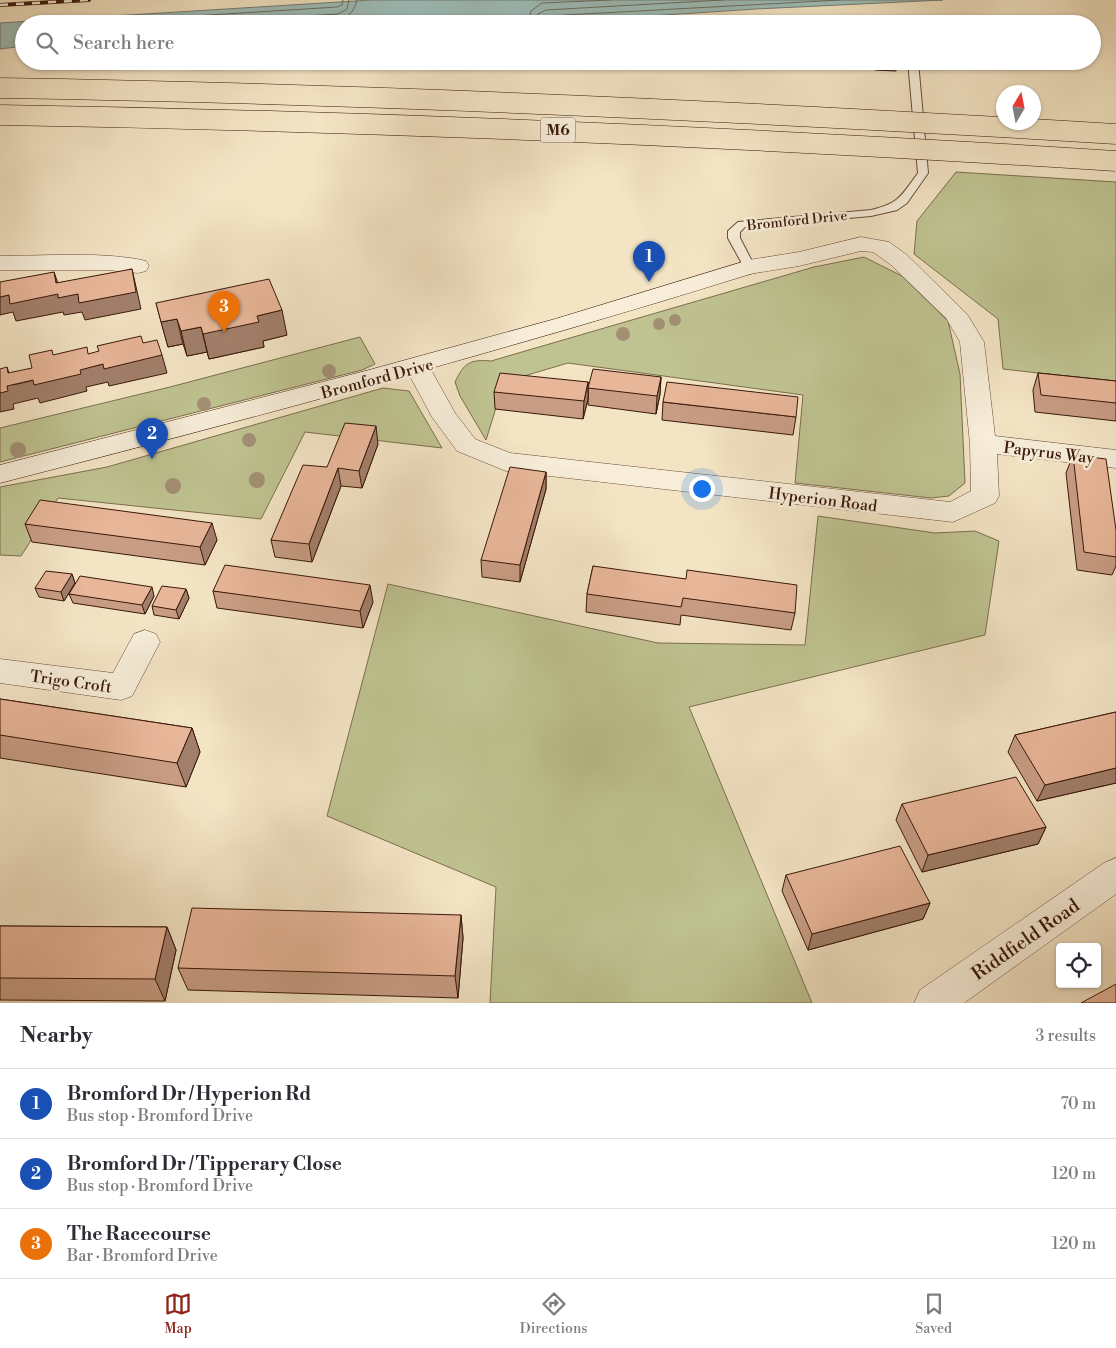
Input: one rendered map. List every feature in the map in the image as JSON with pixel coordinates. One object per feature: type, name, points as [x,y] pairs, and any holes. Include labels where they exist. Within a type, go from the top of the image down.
[{"type":"highway","name":"M6","points":[[0,88],[489,101],[854,117],[1116,134]]},
{"type":"highway","name":"M6","points":[[0,115],[480,126],[853,143],[1116,161]]},
{"type":"street","points":[[108,263],[120,244]]},
{"type":"street","name":"Bromford Drive","points":[[0,474],[417,367],[749,267],[799,259],[861,244],[881,247]]},
{"type":"street","name":"Hyperion Road","points":[[417,367],[445,417],[466,444],[506,462],[953,512],[985,496],[972,342],[955,314],[899,260],[881,247]]},
{"type":"street","points":[[0,263],[108,263],[138,266]]},
{"type":"street","name":"Papyrus Way","points":[[982,444],[1116,460]]},
{"type":"street","name":"Trigo Croft","points":[[0,671],[121,688],[145,642]]},
{"type":"street","name":"Riddfield Road","points":[[933,1003],[1116,874]]},
{"type":"lane","name":"Bromford Drive","points":[[749,267],[734,238],[734,231],[742,224],[871,213],[893,208],[903,201],[923,173],[914,70]]},
{"type":"green space","points":[[956,172],[1116,182],[1116,382],[1003,369],[998,319],[914,254],[917,221]]},
{"type":"green space","points":[[864,257],[902,276],[948,321],[960,374],[965,483],[949,496],[931,498],[795,483],[803,395],[568,363],[504,382],[486,440],[460,396],[455,382],[461,370],[473,362],[491,361],[814,267]]},
{"type":"green space","points":[[360,337],[375,364],[362,370],[0,462],[0,428],[170,387]]},
{"type":"green space","points":[[383,388],[409,391],[442,448],[305,432],[261,519],[58,498],[21,556],[0,555],[0,487],[107,467]]},
{"type":"green space","points":[[818,516],[935,533],[975,531],[999,541],[985,635],[689,707],[812,1003],[490,1003],[496,887],[327,816],[388,584],[658,643],[805,645]]},
{"type":"water","points":[[371,0],[943,0],[665,15],[129,15]]},
{"type":"water","points":[[15,22],[15,47],[0,49],[0,23]]},
{"type":"building","points":[[132,269],[136,292],[79,303],[78,294],[58,298],[58,294],[10,304],[9,295],[0,297],[0,282],[54,272],[56,283]]},
{"type":"building","points":[[269,279],[282,310],[257,316],[259,322],[203,334],[201,327],[181,331],[177,319],[161,322],[156,303]]},
{"type":"building","points":[[141,336],[143,343],[157,340],[162,355],[104,369],[103,364],[80,370],[81,374],[34,385],[33,380],[7,386],[8,391],[0,393],[0,369],[7,367],[8,373],[32,368],[29,355],[52,350],[53,355],[87,347],[88,354],[99,351],[97,346]]},
{"type":"building","points":[[593,369],[661,377],[657,396],[588,388]]},
{"type":"building","points":[[500,373],[588,382],[584,401],[494,392]]},
{"type":"building","points":[[1038,373],[1116,381],[1116,403],[1041,395]]},
{"type":"building","points":[[667,382],[798,397],[796,417],[663,402]]},
{"type":"building","points":[[345,423],[376,426],[359,471],[338,468],[309,544],[271,540],[303,465],[327,467]]},
{"type":"building","points":[[1073,455],[1106,459],[1116,530],[1116,557],[1084,552]]},
{"type":"building","points":[[510,467],[546,472],[520,565],[481,560]]},
{"type":"building","points":[[40,500],[212,523],[200,547],[25,524]]},
{"type":"building","points":[[225,565],[370,585],[360,611],[213,591]]},
{"type":"building","points":[[593,566],[686,579],[687,570],[797,585],[795,613],[683,598],[681,607],[587,594]]},
{"type":"building","points":[[46,571],[72,574],[61,592],[35,588]]},
{"type":"building","points":[[80,576],[152,587],[142,605],[69,594]]},
{"type":"building","points":[[162,586],[186,589],[176,610],[152,606]]},
{"type":"building","points":[[0,699],[192,728],[177,763],[0,735]]},
{"type":"building","points":[[1116,712],[1116,768],[1045,785],[1015,735]]},
{"type":"building","points":[[1016,777],[1046,827],[928,855],[902,804]]},
{"type":"building","points":[[900,846],[930,903],[812,934],[786,875]]},
{"type":"building","points":[[192,908],[461,915],[455,976],[178,968]]},
{"type":"building","points":[[0,926],[167,927],[155,979],[0,978]]},
{"type":"building","points":[[1116,984],[1116,1003],[1081,1003]]},
{"type":"railway","points":[[0,5],[89,0]]},
{"type":"place","name":"Bromford Dr / Hyperion Rd","points":[[649,282]]},
{"type":"place","name":"The Racecourse","points":[[224,332]]},
{"type":"place","name":"Bromford Dr / Tipperary Close","points":[[152,459]]}]
